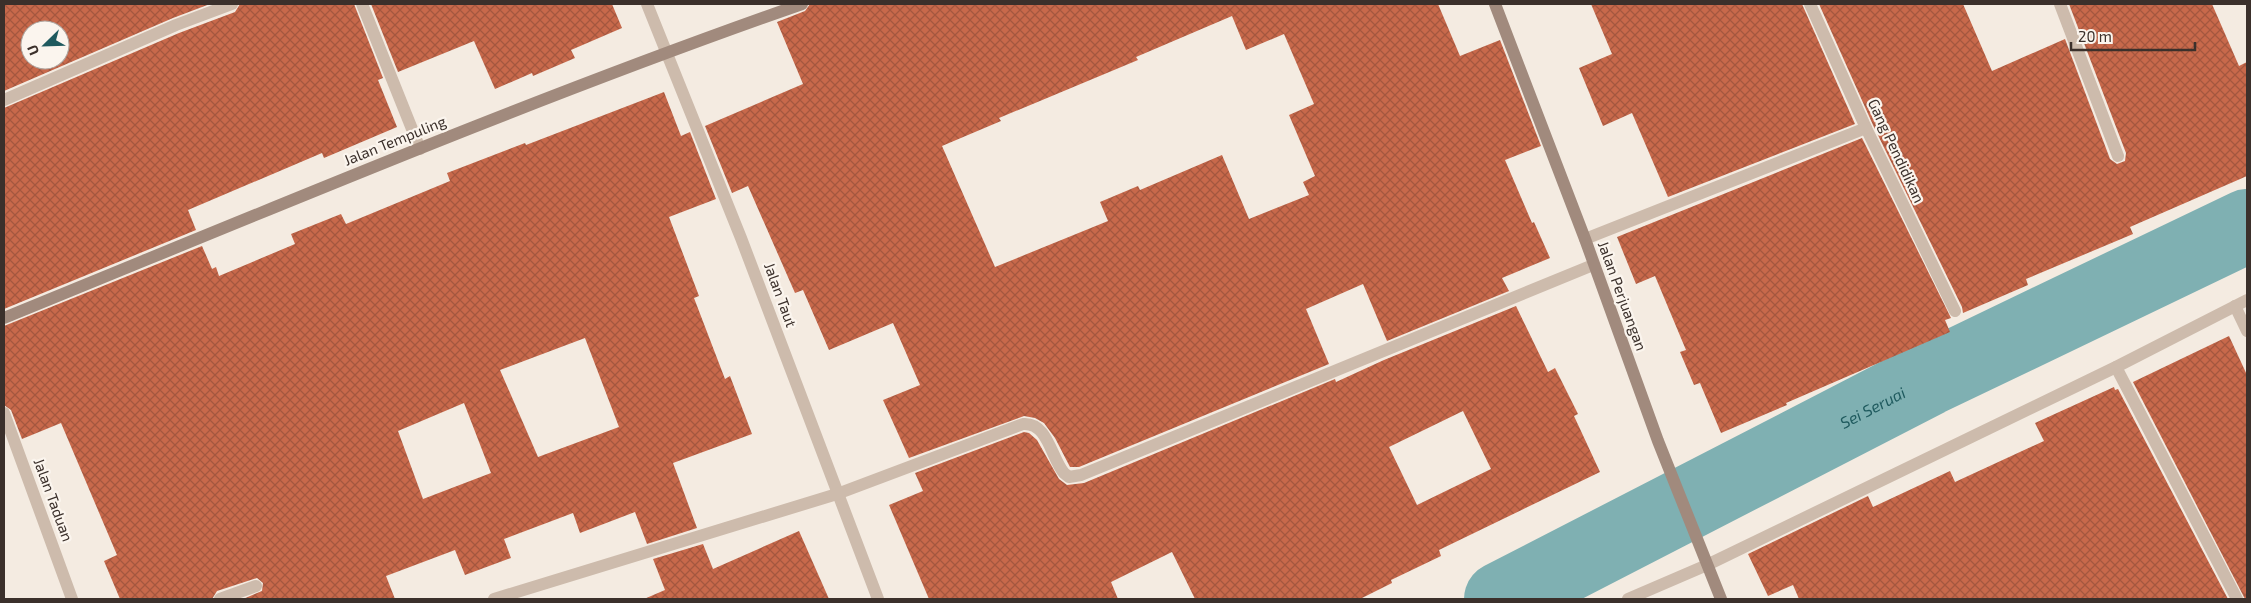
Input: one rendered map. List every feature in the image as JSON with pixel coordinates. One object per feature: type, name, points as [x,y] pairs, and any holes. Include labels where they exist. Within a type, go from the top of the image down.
[{"type":"street","points":[[4,100],[176,25],[232,4]]},
{"type":"street","points":[[362,4],[420,149]]},
{"type":"street","name":"Jalan Taut","points":[[648,4],[741,238],[878,599]]},
{"type":"street","name":"Jalan Tempuling","points":[[4,318],[420,149],[666,52],[802,4]]},
{"type":"street","name":"Jalan Perjuangan","points":[[1495,4],[1585,239],[1593,266],[1658,441],[1720,599]]},
{"type":"street","name":"Gang Pendidikan","points":[[1810,4],[1866,128],[1954,311]]},
{"type":"street","points":[[2060,4],[2118,156]]},
{"type":"street","points":[[1585,239],[1866,128]]},
{"type":"street","points":[[494,599],[837,494],[1023,424],[1036,425],[1064,474],[1069,476],[1081,475],[1593,266]]},
{"type":"street","points":[[1628,599],[1705,560],[2116,367],[2247,300]]},
{"type":"street","points":[[2235,306],[2247,331]]},
{"type":"street","points":[[2116,367],[2237,599]]},
{"type":"street","name":"Jalan Taduan","points":[[4,413],[71,599]]},
{"type":"street","points":[[220,599],[256,586]]},
{"type":"building","points":[[4,4],[210,4],[70,62],[70,20],[20,20],[20,70],[53,70],[4,91]]},
{"type":"building","points":[[240,4],[354,4],[383,78],[378,80],[397,127],[324,158],[322,153],[188,210],[196,230],[4,309],[4,108],[179,33],[235,12]]},
{"type":"building","points":[[371,4],[612,4],[622,28],[571,50],[575,58],[533,76],[532,73],[495,89],[474,41],[398,72]]},
{"type":"building","points":[[810,4],[1438,4],[1460,56],[1500,40],[1541,146],[1505,160],[1532,223],[1534,222],[1550,258],[1502,278],[1509,291],[1387,341],[1363,284],[1306,309],[1329,364],[1079,467],[1070,467],[1055,438],[1044,423],[1035,418],[1024,416],[909,458],[883,400],[920,385],[893,323],[829,350],[803,290],[795,293],[748,186],[732,193],[705,126],[803,84],[777,22],[805,11]],"holes":[[[1232,16],[1246,50],[1284,34],[1314,104],[1289,115],[1315,176],[1303,182],[1309,195],[1249,219],[1222,155],[1140,190],[1138,186],[1100,202],[1108,221],[995,267],[942,146],[1001,121],[999,118],[1138,60],[1136,57]]]},
{"type":"building","points":[[1591,4],[1802,4],[1855,124],[1668,197],[1632,113],[1603,126],[1579,68],[1612,54]]},
{"type":"building","points":[[1819,4],[1963,4],[1992,71],[2065,39],[2110,159],[2117,164],[2125,161],[2126,153],[2069,4],[2212,4],[2239,66],[2247,62],[2247,176],[2130,227],[2133,234],[2026,279],[2028,285],[1963,313],[1962,307],[1873,125]]},
{"type":"building","points":[[664,92],[681,136],[690,132],[716,199],[669,217],[699,296],[694,298],[725,379],[730,376],[752,434],[673,463],[697,528],[647,544],[635,512],[580,533],[573,513],[504,539],[511,558],[465,575],[455,550],[386,576],[395,599],[243,599],[262,591],[263,583],[257,578],[217,591],[212,599],[120,599],[104,561],[117,555],[61,423],[22,439],[11,410],[4,405],[4,326],[202,246],[212,269],[216,267],[219,276],[295,244],[291,234],[341,214],[346,224],[450,181],[447,173],[525,143],[526,145]],"holes":[[[585,338],[619,427],[538,457],[500,370]],[[464,403],[491,473],[423,499],[398,431]]]},
{"type":"building","points":[[1862,138],[1951,318],[1945,320],[1950,332],[1721,433],[1700,383],[1694,385],[1680,352],[1686,350],[1655,276],[1636,284],[1617,237]]},
{"type":"building","points":[[1516,306],[1548,372],[1555,368],[1578,414],[1574,416],[1600,472],[1439,550],[1441,556],[1391,580],[1392,583],[1360,599],[1195,599],[1172,552],[1111,582],[1118,599],[929,599],[889,505],[923,491],[915,473],[1024,432],[1029,433],[1037,440],[1059,479],[1067,485],[1084,483],[1335,379],[1336,382],[1384,360]],"holes":[[[1463,411],[1491,469],[1417,505],[1389,447]]]},
{"type":"building","points":[[2229,336],[2247,375],[2247,599],[2245,599],[2133,382]]},
{"type":"building","points":[[2114,387],[2115,390],[2118,389],[2228,599],[1799,599],[1793,585],[1768,596],[1748,554],[1868,496],[1873,507],[1950,471],[1955,482],[2044,441],[2035,423]]},
{"type":"building","points":[[799,531],[829,599],[644,599],[665,590],[653,559],[703,544],[713,569]]},
{"type":"waterway","name":"Sei Seruai","points":[[1501,599],[1928,379],[2247,226]]}]
